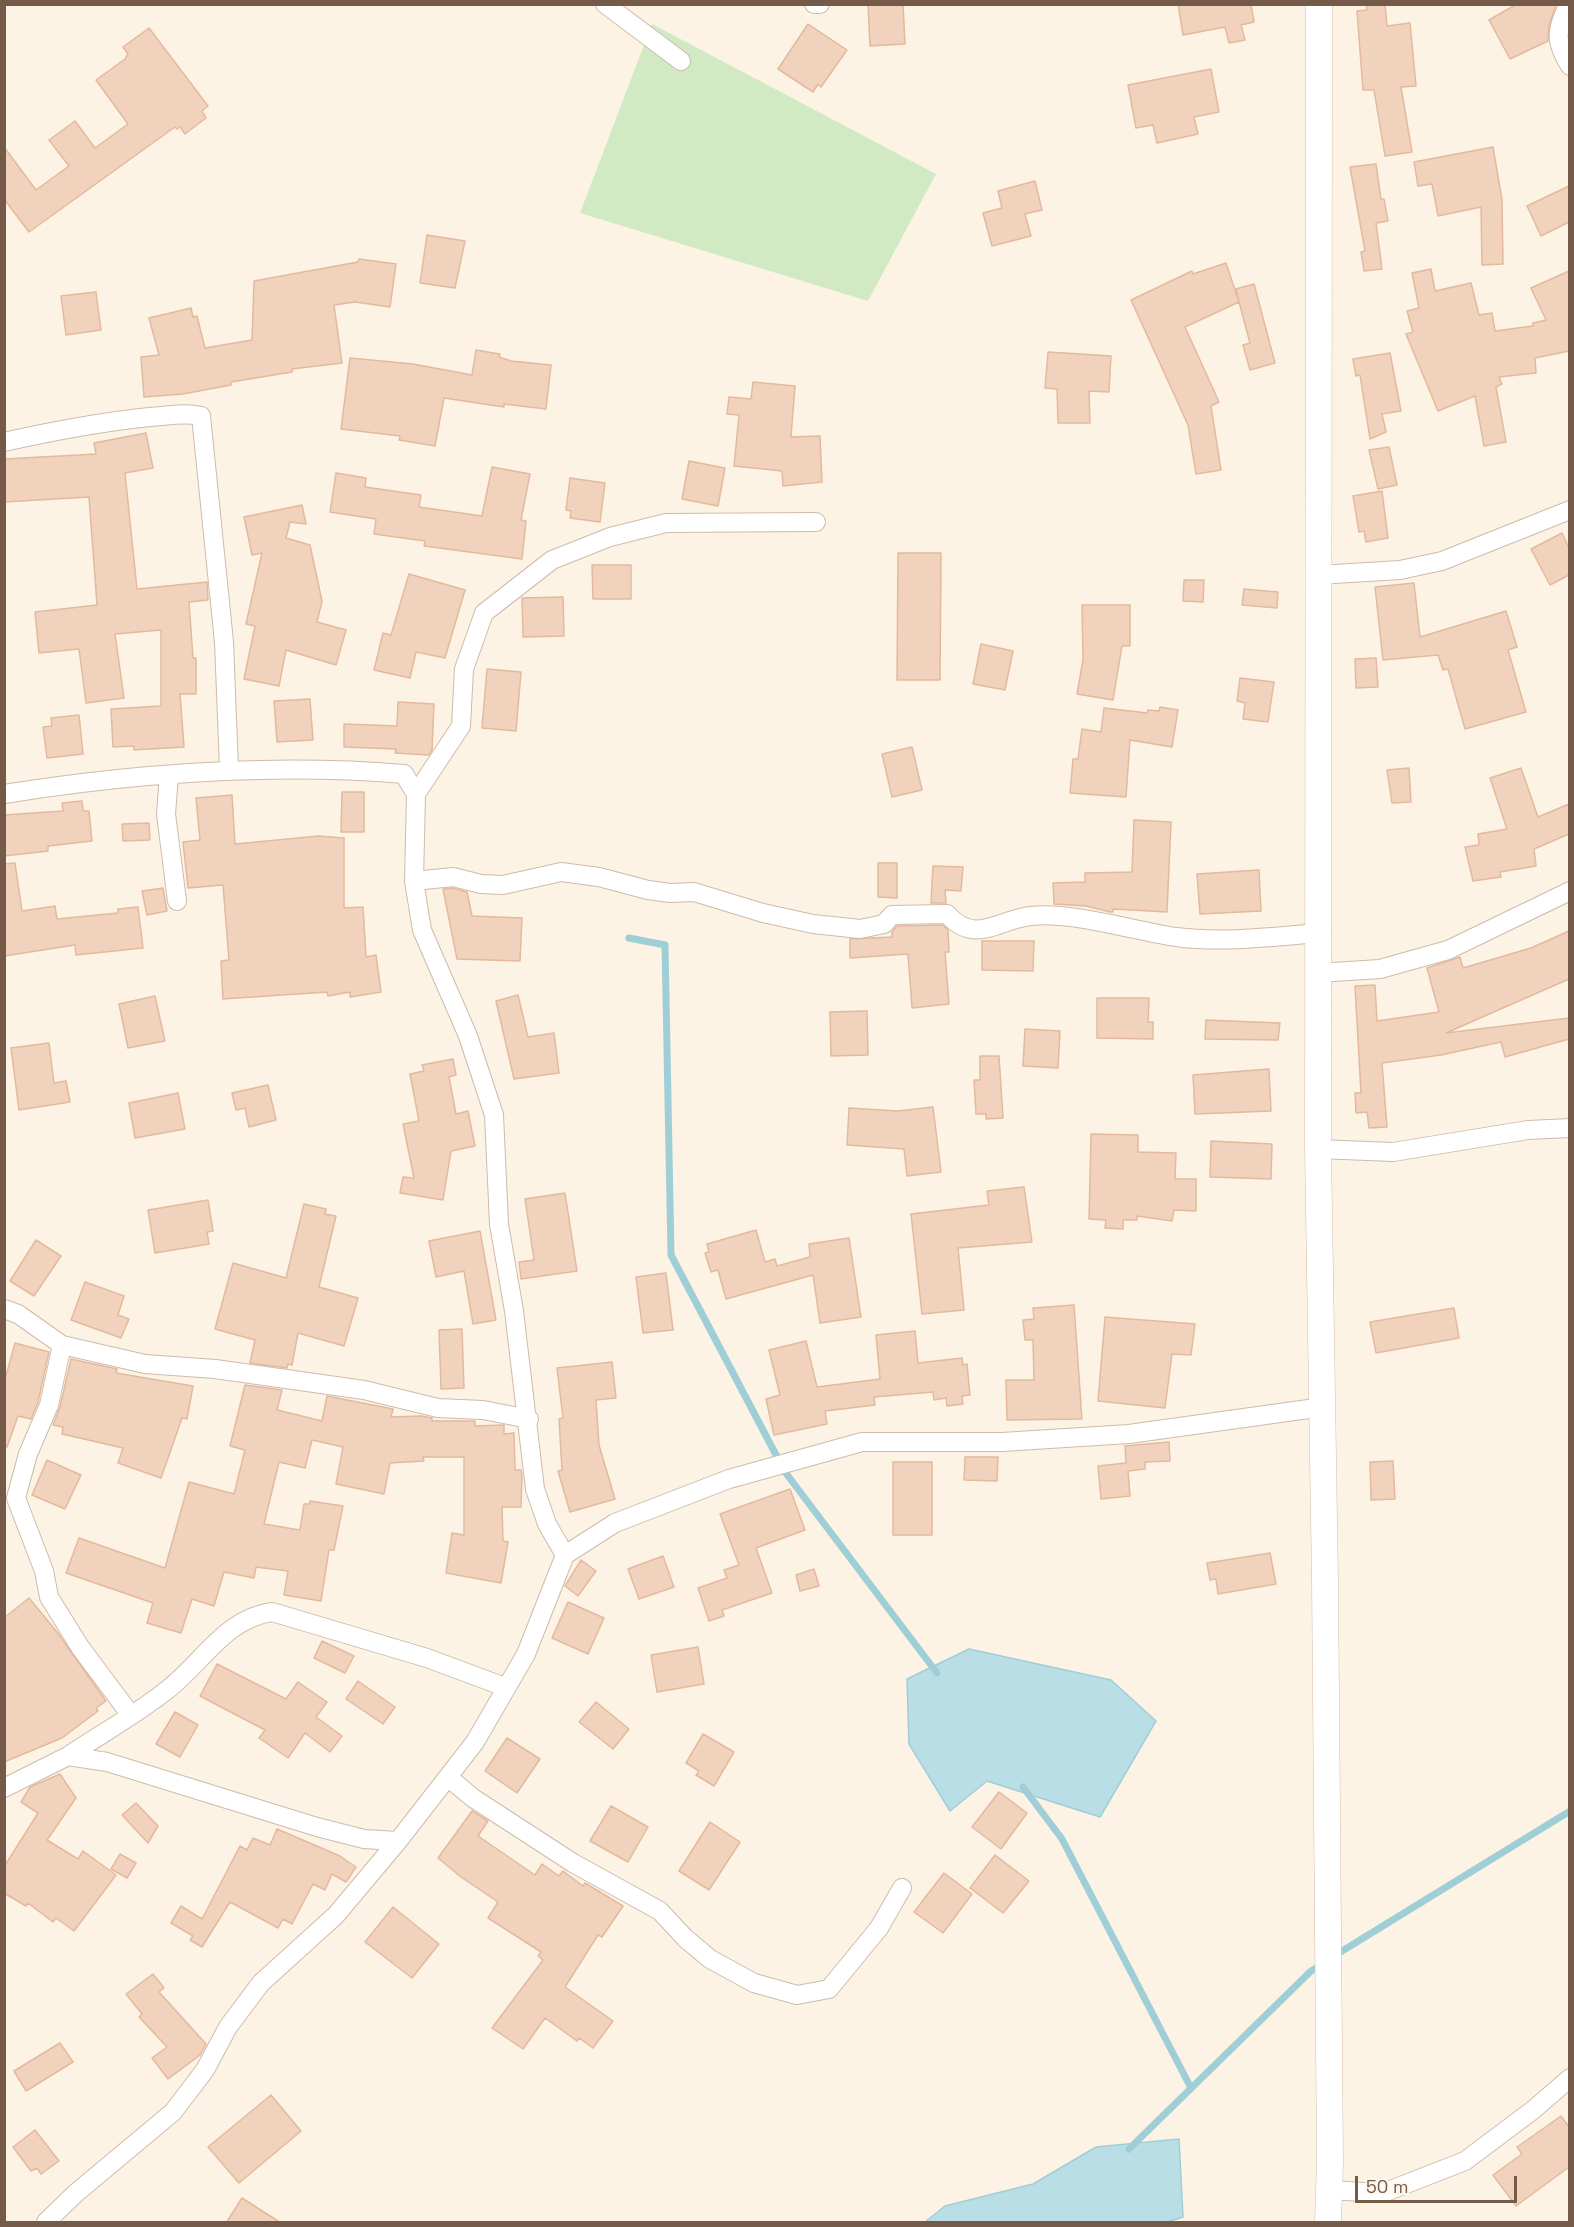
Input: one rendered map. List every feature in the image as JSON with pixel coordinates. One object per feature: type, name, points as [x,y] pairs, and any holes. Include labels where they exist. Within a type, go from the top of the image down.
[{"type":"main road","points":[[1319,4],[1317,974],[1323,1407],[1328,2223]]},
{"type":"street","points":[[605,4],[681,62]]},
{"type":"street","points":[[814,4],[820,4]]},
{"type":"street","points":[[1569,4],[1558,27],[1559,48],[1569,66]]},
{"type":"street","points":[[4,442],[63,429],[130,419],[189,413],[201,416],[224,642],[230,769]]},
{"type":"street","points":[[1318,575],[1400,570],[1442,561],[1569,510]]},
{"type":"street","points":[[565,1555],[547,1524],[535,1489],[529,1419],[500,1224],[494,1114],[468,1036],[422,930],[414,881],[416,794],[461,726],[464,669],[484,613],[552,560],[610,537],[666,523],[816,522]]},
{"type":"street","points":[[4,794],[83,781],[230,769],[348,770],[404,774],[416,794]]},
{"type":"street","points":[[169,775],[166,814],[177,901]]},
{"type":"street","points":[[414,881],[453,877],[481,884],[503,885],[561,872],[599,877],[648,890],[670,893],[694,892],[813,924],[860,929],[884,924],[892,915],[947,914],[955,923],[969,929],[987,929],[1031,916],[1070,918],[1178,937],[1250,938],[1318,933]]},
{"type":"street","points":[[1317,974],[1380,969],[1448,950],[1569,891]]},
{"type":"street","points":[[1318,1149],[1393,1152],[1528,1130],[1569,1128]]},
{"type":"street","points":[[4,1309],[18,1314],[62,1344],[145,1364],[215,1369],[364,1390],[438,1408],[483,1410],[529,1419]]},
{"type":"street","points":[[62,1344],[49,1405],[10,1497],[44,1570],[49,1597],[80,1647],[130,1714]]},
{"type":"street","points":[[46,2223],[76,2193],[173,2112],[205,2070],[228,2027],[261,1983],[336,1915],[398,1841],[475,1742],[526,1654],[565,1555],[615,1523],[698,1491],[804,1456],[862,1442],[1002,1442],[1129,1434],[1323,1407]]},
{"type":"street","points":[[4,1788],[68,1756],[168,1689],[231,1629],[255,1614],[272,1612],[427,1658],[505,1687]]},
{"type":"street","points":[[68,1756],[107,1762],[317,1827],[364,1839],[398,1841]]},
{"type":"street","points":[[449,1778],[473,1798],[573,1863],[660,1911],[685,1938],[710,1959],[754,1983],[797,1995],[829,1989],[879,1928],[902,1888]]},
{"type":"street","points":[[1328,2190],[1383,2193],[1465,2161],[1568,2083]]},
{"type":"green space","points":[[652,24],[936,174],[868,301],[580,213]]},
{"type":"water","points":[[969,1649],[1111,1680],[1156,1721],[1100,1817],[987,1781],[950,1811],[909,1744],[907,1679]]},
{"type":"water","points":[[1179,2139],[1183,2217],[1167,2222],[925,2222],[945,2206],[1033,2184],[1096,2147]]},
{"type":"building","points":[[868,4],[903,4],[905,44],[870,46]]},
{"type":"building","points":[[1178,4],[1251,4],[1254,22],[1241,25],[1245,40],[1229,43],[1225,27],[1183,35]]},
{"type":"building","points":[[1366,4],[1385,4],[1387,26],[1410,23],[1416,86],[1401,87],[1412,152],[1385,156],[1374,90],[1363,90],[1357,11],[1367,10]]},
{"type":"building","points":[[1517,4],[1556,4],[1549,26],[1548,41],[1510,59],[1489,20]]},
{"type":"building","points":[[808,24],[847,50],[821,87],[818,84],[813,92],[778,69]]},
{"type":"building","points":[[149,28],[208,106],[202,111],[206,118],[185,134],[180,127],[177,129],[175,127],[29,232],[4,199],[4,147],[36,190],[69,166],[49,140],[75,121],[95,148],[128,124],[96,80],[125,59],[128,54],[123,47]]},
{"type":"building","points":[[1211,69],[1219,112],[1194,117],[1198,134],[1157,143],[1153,125],[1136,128],[1128,85]]},
{"type":"building","points":[[1493,147],[1502,200],[1503,264],[1482,265],[1481,207],[1438,216],[1432,184],[1418,186],[1414,162]]},
{"type":"building","points":[[1376,164],[1381,199],[1384,199],[1388,221],[1376,223],[1382,269],[1364,271],[1361,252],[1365,251],[1350,167]]},
{"type":"building","points":[[1035,181],[1042,210],[1025,214],[1031,236],[992,246],[983,213],[1002,208],[998,191]]},
{"type":"building","points":[[1569,186],[1569,222],[1541,236],[1527,206]]},
{"type":"building","points":[[427,235],[465,241],[455,288],[420,283]]},
{"type":"building","points":[[359,259],[396,264],[390,307],[355,302],[334,305],[342,363],[292,369],[292,372],[231,382],[231,385],[183,394],[144,397],[141,357],[159,355],[149,318],[191,308],[193,317],[197,316],[205,348],[252,340],[254,281],[358,262]]},
{"type":"building","points":[[1226,263],[1239,302],[1185,327],[1219,402],[1211,406],[1221,470],[1196,474],[1188,425],[1131,300],[1192,271],[1193,274]]},
{"type":"building","points":[[1431,269],[1435,291],[1471,283],[1479,315],[1492,313],[1495,331],[1533,326],[1533,323],[1546,320],[1531,288],[1569,271],[1569,351],[1535,358],[1536,373],[1499,377],[1502,384],[1496,387],[1506,442],[1484,446],[1475,396],[1438,411],[1406,334],[1413,332],[1407,311],[1419,308],[1412,273]]},
{"type":"building","points":[[1254,284],[1275,363],[1250,370],[1243,345],[1250,343],[1236,289]]},
{"type":"building","points":[[96,292],[101,330],[66,335],[61,296]]},
{"type":"building","points":[[476,350],[500,354],[499,357],[511,361],[551,365],[546,409],[504,404],[504,407],[444,398],[435,446],[399,440],[400,436],[341,429],[350,358],[413,364],[472,375]]},
{"type":"building","points":[[1048,352],[1111,356],[1109,392],[1089,391],[1090,423],[1058,423],[1057,389],[1045,388]]},
{"type":"building","points":[[1390,353],[1401,411],[1382,414],[1386,432],[1370,439],[1360,375],[1356,376],[1353,359]]},
{"type":"building","points":[[753,382],[795,386],[791,437],[820,436],[822,482],[783,486],[782,471],[734,466],[739,415],[727,414],[729,397],[751,399]]},
{"type":"building","points":[[146,433],[153,468],[125,473],[137,589],[207,582],[208,600],[189,602],[193,658],[196,658],[196,694],[180,694],[184,747],[134,750],[134,746],[113,747],[111,709],[161,706],[161,630],[115,634],[124,698],[86,703],[79,649],[39,653],[35,612],[97,605],[89,497],[4,502],[4,459],[96,454],[94,443]]},
{"type":"building","points":[[1389,447],[1397,485],[1378,489],[1369,450]]},
{"type":"building","points":[[689,461],[725,468],[718,506],[682,499]]},
{"type":"building","points":[[492,467],[530,474],[521,520],[526,521],[522,559],[424,546],[425,541],[374,534],[376,519],[330,512],[336,473],[366,478],[365,487],[421,495],[419,507],[482,516]]},
{"type":"building","points":[[570,478],[605,483],[600,522],[570,518],[571,511],[566,510]]},
{"type":"building","points":[[1382,491],[1388,538],[1366,542],[1364,531],[1359,532],[1353,496]]},
{"type":"building","points":[[302,505],[306,524],[290,522],[286,538],[310,545],[322,601],[317,622],[346,630],[336,665],[286,650],[279,686],[244,679],[255,626],[246,624],[262,553],[252,555],[244,517]]},
{"type":"building","points":[[1562,533],[1569,548],[1569,575],[1550,585],[1531,549]]},
{"type":"building","points":[[898,553],[941,553],[940,680],[897,680]]},
{"type":"building","points":[[592,565],[631,565],[631,599],[593,599]]},
{"type":"building","points":[[409,574],[465,590],[445,658],[416,652],[410,678],[374,670],[383,633],[391,635]]},
{"type":"building","points":[[1184,580],[1204,580],[1203,602],[1183,601]]},
{"type":"building","points":[[1414,583],[1420,637],[1506,611],[1517,647],[1508,650],[1526,712],[1465,729],[1448,669],[1443,670],[1438,655],[1383,660],[1375,587]]},
{"type":"building","points":[[1244,589],[1278,592],[1277,608],[1242,605]]},
{"type":"building","points":[[563,597],[564,636],[523,637],[522,598]]},
{"type":"building","points":[[1082,605],[1130,605],[1130,646],[1122,646],[1113,700],[1077,694],[1083,660]]},
{"type":"building","points":[[981,644],[1013,651],[1005,690],[973,684]]},
{"type":"building","points":[[1376,658],[1378,687],[1356,688],[1355,659]]},
{"type":"building","points":[[487,669],[521,672],[516,731],[482,728]]},
{"type":"building","points":[[1240,678],[1274,682],[1268,722],[1243,719],[1245,703],[1237,701]]},
{"type":"building","points":[[310,699],[313,740],[277,742],[274,701]]},
{"type":"building","points":[[398,702],[434,704],[432,750],[429,755],[395,753],[396,749],[344,747],[344,724],[397,726]]},
{"type":"building","points":[[1160,707],[1178,710],[1172,747],[1130,740],[1126,797],[1070,793],[1073,759],[1078,759],[1082,729],[1101,732],[1104,708],[1147,713],[1148,710],[1159,711]]},
{"type":"building","points":[[79,715],[83,754],[47,758],[43,727],[52,726],[51,718]]},
{"type":"building","points":[[912,747],[922,790],[892,797],[882,754]]},
{"type":"building","points":[[1409,768],[1411,802],[1392,803],[1387,770]]},
{"type":"building","points":[[1521,768],[1538,817],[1569,804],[1569,834],[1534,849],[1536,866],[1500,872],[1501,877],[1473,881],[1465,847],[1479,845],[1478,834],[1507,829],[1490,778]]},
{"type":"building","points":[[342,792],[364,792],[364,832],[341,832]]},
{"type":"building","points":[[232,795],[235,844],[319,836],[344,838],[344,908],[363,907],[366,957],[376,955],[381,992],[350,997],[350,992],[328,996],[327,992],[223,999],[221,961],[229,960],[223,885],[188,888],[183,842],[200,840],[196,798]]},
{"type":"building","points":[[82,801],[83,811],[89,811],[92,841],[48,846],[48,851],[4,856],[4,815],[63,811],[62,803]]},
{"type":"building","points":[[1134,820],[1171,822],[1167,912],[1113,909],[1113,912],[1110,912],[1086,906],[1054,904],[1053,883],[1085,882],[1085,873],[1132,872]]},
{"type":"building","points":[[149,823],[150,840],[123,841],[122,824]]},
{"type":"building","points":[[15,863],[22,911],[55,906],[57,919],[118,913],[118,909],[138,907],[143,948],[76,955],[75,945],[4,956],[4,864]]},
{"type":"building","points":[[878,863],[897,863],[897,898],[878,897]]},
{"type":"building","points":[[933,866],[963,867],[961,891],[945,890],[946,903],[931,903]]},
{"type":"building","points":[[1259,870],[1261,911],[1200,914],[1197,874]]},
{"type":"building","points":[[163,888],[167,911],[147,915],[142,891]]},
{"type":"building","points":[[452,888],[467,892],[472,916],[522,918],[520,961],[457,959],[443,889]]},
{"type":"building","points":[[943,925],[948,930],[949,952],[945,952],[949,1004],[912,1008],[908,954],[850,958],[850,939],[892,937],[892,932],[897,926]]},
{"type":"building","points":[[1569,931],[1569,979],[1446,1033],[1569,1018],[1569,1039],[1505,1057],[1501,1042],[1441,1055],[1382,1063],[1387,1127],[1369,1128],[1367,1112],[1356,1113],[1355,1093],[1361,1093],[1355,986],[1375,985],[1377,1021],[1439,1012],[1427,968],[1460,957],[1463,968],[1531,948]]},
{"type":"building","points":[[982,941],[1034,941],[1033,971],[982,970]]},
{"type":"building","points":[[518,995],[528,1037],[554,1033],[559,1073],[514,1079],[496,1001]]},
{"type":"building","points":[[155,996],[165,1041],[128,1048],[119,1004]]},
{"type":"building","points":[[1097,998],[1149,998],[1148,1022],[1153,1022],[1153,1039],[1097,1038]]},
{"type":"building","points":[[867,1011],[868,1055],[831,1056],[830,1012]]},
{"type":"building","points":[[1206,1020],[1280,1023],[1278,1040],[1205,1039]]},
{"type":"building","points":[[1025,1029],[1060,1031],[1058,1068],[1023,1066]]},
{"type":"building","points":[[49,1043],[54,1083],[66,1081],[70,1102],[19,1110],[11,1048]]},
{"type":"building","points":[[980,1056],[999,1056],[1003,1118],[986,1119],[986,1114],[976,1114],[974,1080],[980,1080]]},
{"type":"building","points":[[453,1059],[456,1075],[449,1077],[456,1114],[468,1111],[475,1146],[451,1151],[443,1200],[400,1193],[403,1177],[414,1178],[403,1124],[419,1121],[410,1074],[424,1071],[422,1065]]},
{"type":"building","points":[[1269,1069],[1271,1111],[1195,1114],[1193,1075]]},
{"type":"building","points":[[268,1085],[276,1120],[249,1127],[245,1108],[236,1110],[232,1093]]},
{"type":"building","points":[[178,1093],[185,1129],[135,1138],[129,1103]]},
{"type":"building","points":[[933,1107],[941,1172],[907,1176],[904,1149],[847,1145],[849,1108],[898,1111]]},
{"type":"building","points":[[1091,1134],[1138,1135],[1138,1152],[1176,1153],[1175,1179],[1196,1179],[1196,1211],[1174,1210],[1172,1221],[1137,1216],[1137,1220],[1123,1220],[1123,1229],[1105,1228],[1106,1220],[1089,1219]]},
{"type":"building","points":[[1211,1141],[1272,1144],[1271,1179],[1210,1177]]},
{"type":"building","points":[[1024,1187],[1032,1242],[958,1248],[964,1310],[922,1314],[911,1214],[989,1205],[987,1191]]},
{"type":"building","points":[[565,1193],[577,1271],[521,1279],[519,1262],[534,1260],[525,1199]]},
{"type":"building","points":[[208,1200],[213,1231],[207,1232],[209,1244],[155,1253],[148,1210]]},
{"type":"building","points":[[304,1204],[326,1209],[325,1214],[336,1216],[319,1287],[358,1298],[344,1346],[298,1333],[292,1365],[288,1364],[287,1368],[250,1363],[255,1340],[215,1329],[233,1263],[286,1278]]},
{"type":"building","points":[[756,1230],[765,1262],[775,1259],[777,1266],[810,1257],[809,1244],[849,1238],[861,1317],[820,1323],[813,1275],[726,1299],[718,1270],[711,1272],[705,1253],[709,1252],[707,1244]]},
{"type":"building","points":[[480,1231],[496,1320],[473,1324],[464,1271],[436,1277],[429,1241]]},
{"type":"building","points":[[36,1240],[61,1256],[34,1296],[10,1281]]},
{"type":"building","points":[[666,1273],[673,1330],[643,1333],[636,1277]]},
{"type":"building","points":[[85,1282],[124,1296],[118,1315],[129,1319],[121,1338],[71,1320]]},
{"type":"building","points":[[1074,1305],[1082,1419],[1007,1420],[1006,1380],[1034,1380],[1033,1340],[1025,1340],[1023,1320],[1034,1319],[1033,1308]]},
{"type":"building","points":[[1454,1308],[1459,1338],[1376,1353],[1370,1322]]},
{"type":"building","points":[[1105,1317],[1195,1324],[1191,1355],[1172,1354],[1165,1408],[1098,1401]]},
{"type":"building","points":[[462,1329],[464,1388],[441,1389],[439,1330]]},
{"type":"building","points":[[915,1331],[918,1363],[962,1358],[963,1365],[967,1364],[970,1395],[962,1396],[963,1404],[947,1406],[946,1398],[934,1400],[933,1392],[874,1397],[875,1405],[825,1411],[827,1424],[774,1435],[766,1399],[780,1395],[769,1350],[806,1341],[817,1387],[880,1379],[876,1335]]},
{"type":"building","points":[[15,1343],[49,1352],[38,1402],[31,1419],[18,1416],[7,1447],[4,1446],[4,1383]]},
{"type":"building","points":[[71,1359],[117,1369],[116,1373],[193,1386],[187,1419],[182,1418],[161,1478],[118,1463],[123,1448],[62,1434],[63,1427],[53,1425],[60,1407]]},
{"type":"building","points":[[612,1362],[616,1398],[596,1400],[599,1445],[615,1499],[570,1512],[558,1471],[562,1470],[559,1419],[563,1418],[557,1368]]},
{"type":"building","points":[[245,1385],[282,1390],[277,1410],[322,1421],[327,1396],[393,1409],[391,1417],[421,1416],[432,1418],[432,1421],[475,1421],[475,1426],[504,1425],[504,1434],[514,1433],[515,1470],[521,1470],[522,1476],[521,1507],[502,1507],[503,1541],[508,1542],[501,1583],[446,1573],[452,1533],[464,1535],[464,1457],[423,1457],[424,1461],[390,1463],[384,1494],[336,1484],[343,1447],[312,1440],[305,1468],[279,1462],[264,1524],[300,1530],[304,1504],[310,1504],[310,1501],[343,1506],[334,1550],[329,1550],[321,1601],[284,1595],[288,1571],[256,1567],[254,1578],[224,1572],[214,1606],[192,1599],[181,1633],[147,1623],[153,1603],[66,1573],[79,1538],[165,1568],[189,1482],[234,1494],[245,1450],[230,1446]]},
{"type":"building","points":[[1169,1442],[1170,1461],[1145,1462],[1145,1469],[1128,1471],[1130,1496],[1101,1499],[1098,1466],[1126,1463],[1125,1446]]},
{"type":"building","points":[[965,1457],[998,1457],[997,1481],[964,1480]]},
{"type":"building","points":[[47,1460],[81,1475],[65,1509],[32,1495]]},
{"type":"building","points":[[1393,1461],[1395,1499],[1371,1500],[1370,1462]]},
{"type":"building","points":[[893,1462],[932,1462],[932,1535],[893,1535]]},
{"type":"building","points":[[790,1489],[805,1530],[756,1548],[772,1593],[722,1610],[724,1616],[709,1621],[698,1588],[727,1578],[724,1570],[739,1565],[720,1514]]},
{"type":"building","points":[[1270,1553],[1276,1584],[1218,1594],[1216,1579],[1210,1580],[1207,1563]]},
{"type":"building","points":[[663,1556],[674,1587],[639,1599],[628,1569]]},
{"type":"building","points":[[581,1560],[596,1571],[578,1596],[565,1586]]},
{"type":"building","points":[[814,1569],[819,1586],[800,1591],[796,1575]]},
{"type":"building","points":[[29,1598],[57,1632],[106,1701],[96,1708],[98,1711],[62,1738],[4,1762],[4,1618]]},
{"type":"building","points":[[568,1602],[604,1618],[588,1654],[552,1638]]},
{"type":"building","points":[[322,1641],[354,1656],[345,1673],[314,1658]]},
{"type":"building","points":[[698,1647],[704,1684],[657,1692],[651,1655]]},
{"type":"building","points":[[217,1664],[286,1699],[298,1682],[327,1702],[316,1717],[342,1736],[330,1752],[305,1733],[288,1758],[259,1738],[265,1730],[200,1696]]},
{"type":"building","points":[[358,1681],[395,1707],[383,1724],[346,1699]]},
{"type":"building","points":[[596,1702],[629,1729],[613,1749],[579,1722]]},
{"type":"building","points":[[175,1712],[198,1725],[180,1757],[156,1744]]},
{"type":"building","points":[[703,1734],[734,1752],[714,1786],[696,1775],[699,1771],[686,1763]]},
{"type":"building","points":[[507,1738],[540,1759],[517,1793],[485,1771]]},
{"type":"building","points":[[60,1774],[76,1798],[47,1840],[78,1859],[83,1851],[116,1875],[74,1931],[56,1918],[53,1922],[28,1903],[26,1906],[4,1893],[4,1867],[38,1813],[21,1802],[30,1787]]},
{"type":"building","points":[[999,1792],[1027,1813],[1001,1849],[972,1827]]},
{"type":"building","points":[[136,1803],[158,1826],[148,1843],[122,1815]]},
{"type":"building","points":[[611,1806],[648,1827],[628,1862],[590,1841]]},
{"type":"building","points":[[472,1811],[488,1821],[478,1836],[535,1875],[542,1864],[559,1876],[563,1871],[583,1886],[585,1883],[623,1906],[602,1937],[598,1935],[565,1987],[613,2021],[593,2048],[579,2038],[577,2041],[545,2018],[523,2049],[492,2028],[543,1960],[538,1956],[541,1952],[488,1918],[498,1902],[438,1858]]},
{"type":"building","points":[[710,1822],[740,1842],[709,1890],[679,1871]]},
{"type":"building","points":[[277,1829],[340,1856],[356,1867],[346,1882],[332,1874],[325,1890],[313,1884],[292,1924],[283,1919],[278,1928],[230,1902],[202,1947],[190,1940],[193,1936],[171,1923],[181,1906],[202,1919],[240,1846],[247,1850],[253,1838],[270,1845]]},
{"type":"building","points":[[120,1854],[136,1863],[127,1878],[111,1869]]},
{"type":"building","points":[[995,1855],[1029,1881],[1003,1913],[970,1888]]},
{"type":"building","points":[[944,1873],[972,1894],[943,1933],[914,1912]]},
{"type":"building","points":[[393,1907],[439,1944],[412,1978],[365,1942]]},
{"type":"building","points":[[153,1974],[164,1988],[159,1992],[206,2044],[200,2055],[168,2079],[152,2058],[167,2047],[139,2017],[142,2014],[126,1994]]},
{"type":"building","points":[[60,2043],[73,2062],[26,2091],[14,2071]]},
{"type":"building","points":[[271,2095],[301,2131],[239,2183],[208,2147]]},
{"type":"building","points":[[1561,2116],[1569,2127],[1569,2167],[1516,2206],[1493,2175],[1522,2154],[1517,2147]]},
{"type":"building","points":[[35,2130],[59,2161],[41,2174],[37,2168],[31,2171],[13,2147]]},
{"type":"building","points":[[242,2198],[281,2223],[226,2223]]},
{"type":"waterway","points":[[629,938],[665,945],[671,1255],[785,1472],[937,1673]]},
{"type":"waterway","points":[[1023,1787],[1062,1839],[1191,2088]]},
{"type":"waterway","points":[[1334,1956],[1570,1811]]},
{"type":"waterway","points":[[1129,2149],[1311,1971],[1323,1964]]}]
